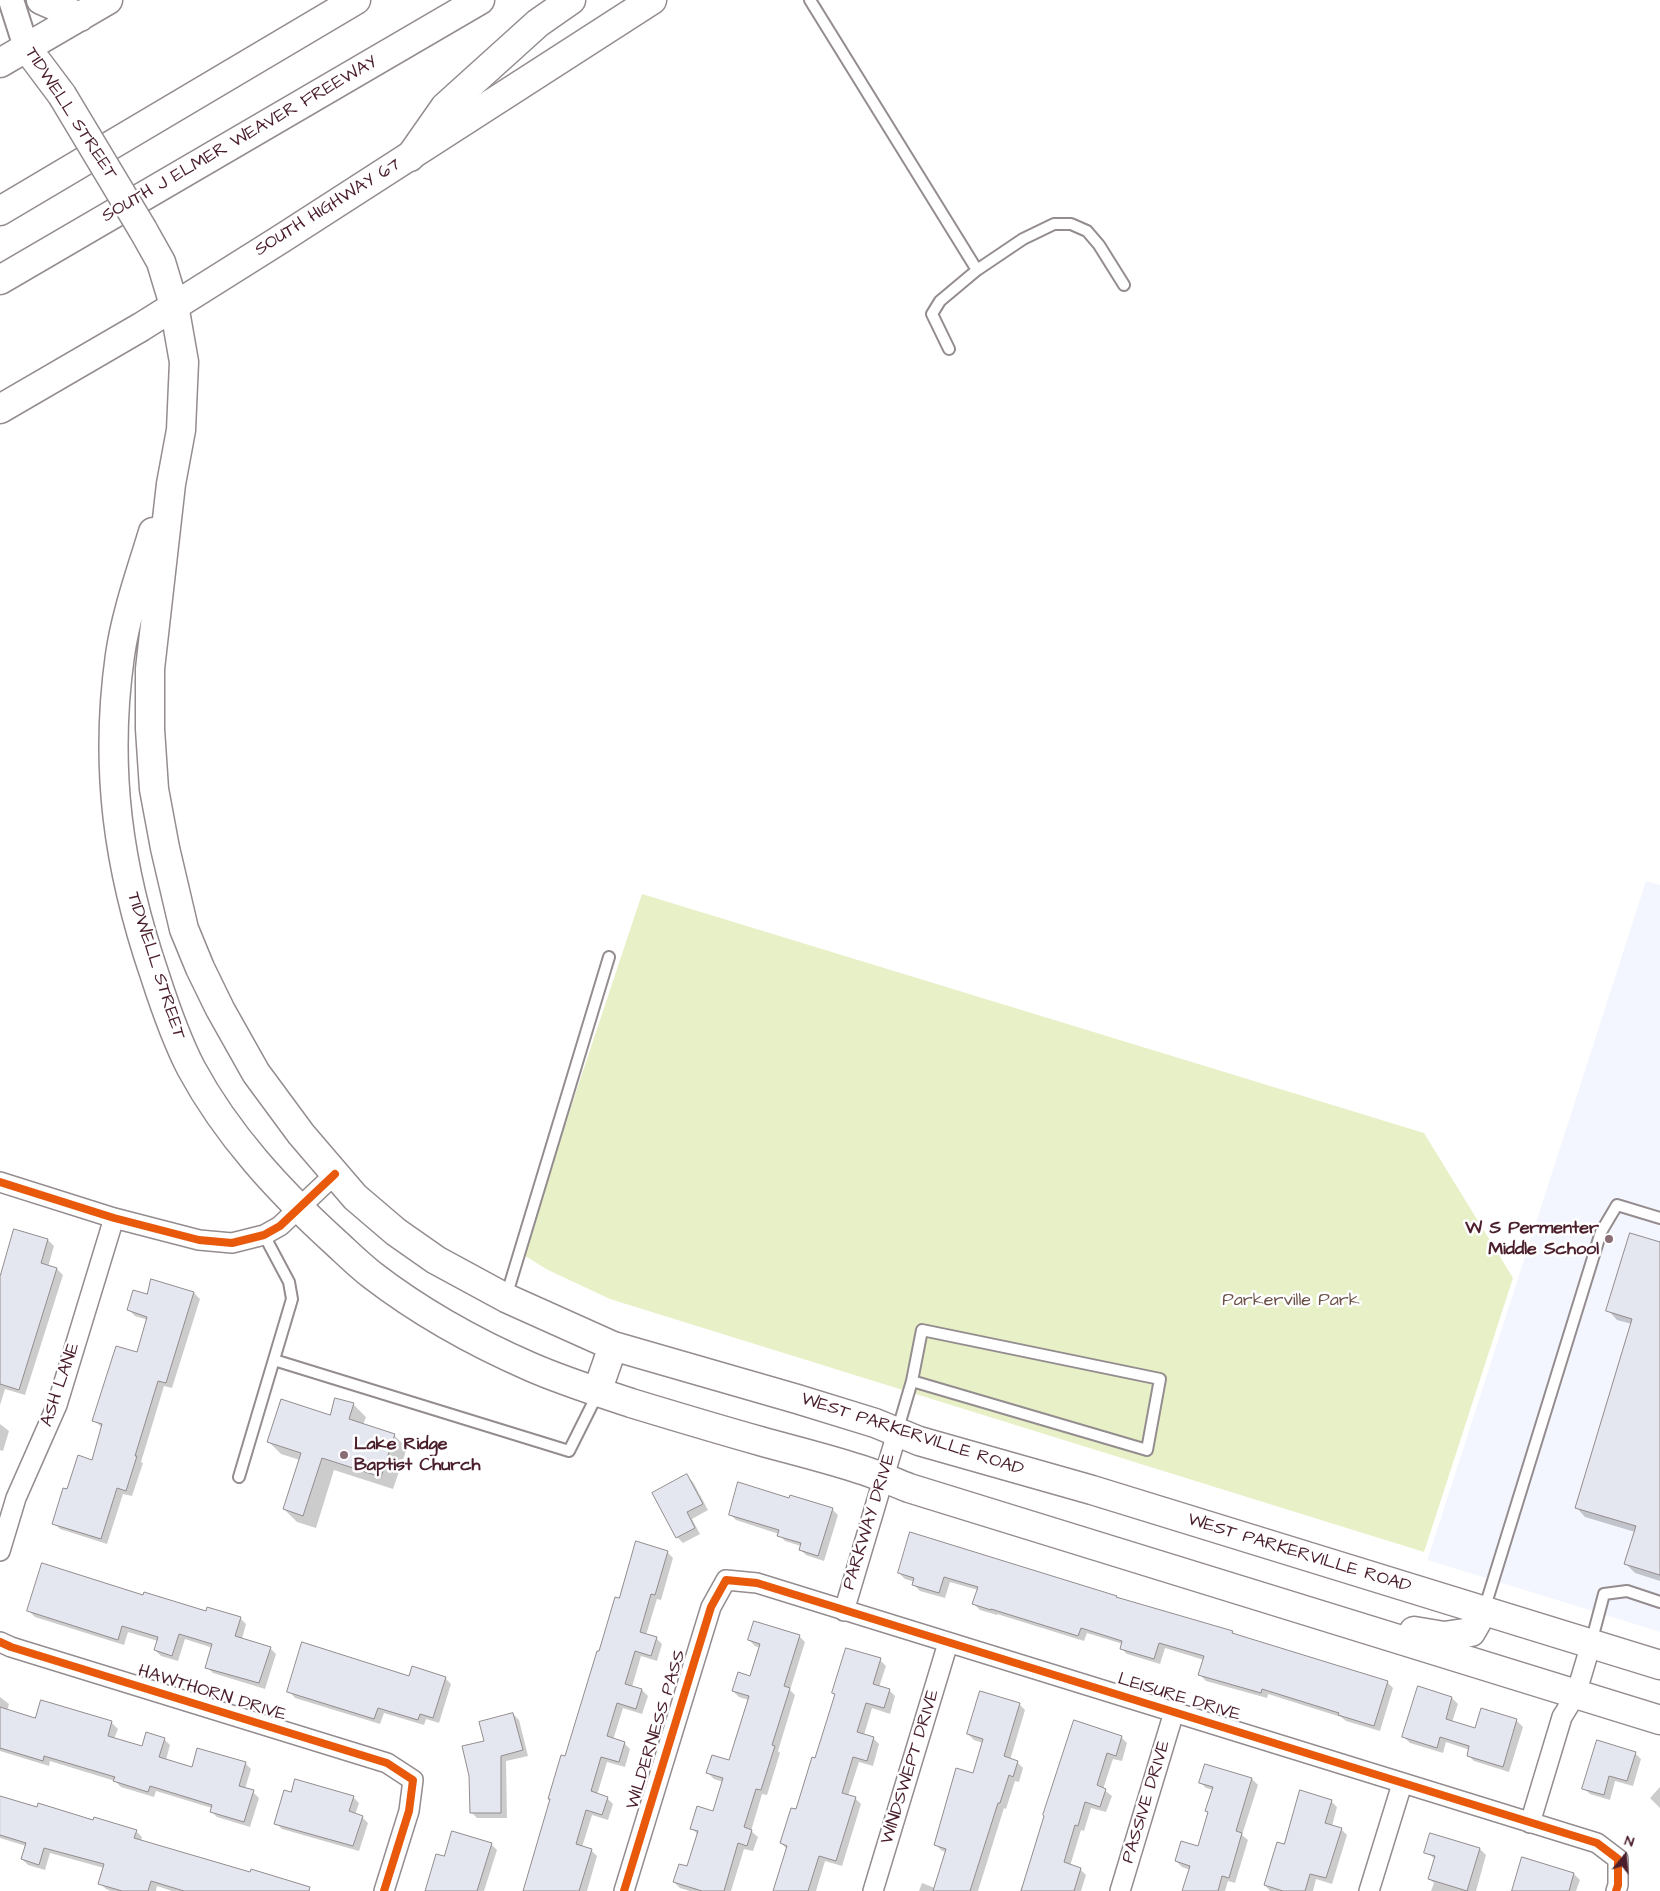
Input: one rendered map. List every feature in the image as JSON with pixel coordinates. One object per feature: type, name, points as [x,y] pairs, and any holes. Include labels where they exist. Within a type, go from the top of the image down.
[{"type":"main road","points":[[41,0],[80,17]]},
{"type":"main road","points":[[0,63],[108,0]]},
{"type":"main road","points":[[0,210],[356,0]]},
{"type":"main road","name":"SOUTH J ELMER WEAVER FREEWAY","points":[[0,280],[480,0]]},
{"type":"main road","points":[[410,157],[444,107],[538,23],[571,0]]},
{"type":"main road","name":"SOUTH HIGHWAY 67","points":[[0,410],[174,305],[410,157],[652,0]]},
{"type":"main road","name":"TIDWELL STREET","points":[[26,47],[62,95],[143,230],[161,262],[174,305],[184,362],[181,430],[171,484],[150,669],[150,729],[154,789],[184,929],[200,968],[256,1073],[301,1134],[334,1174]]},
{"type":"main road","name":"TIDWELL STREET","points":[[171,484],[130,606],[121,651],[115,702],[113,756],[117,822],[125,870],[138,927],[169,1017],[191,1068],[228,1127],[263,1170],[299,1208]]},
{"type":"main road","name":"WEST PARKERVILLE ROAD","points":[[334,1174],[355,1197],[396,1232],[436,1260],[506,1298],[613,1346],[814,1404],[875,1423],[919,1442],[1101,1493],[1660,1665]]},
{"type":"main road","points":[[299,1208],[372,1275],[466,1336],[532,1368],[597,1392],[710,1427],[858,1468],[909,1488],[1660,1720]]},
{"type":"main road","points":[[597,1392],[613,1346]]},
{"type":"main road","points":[[1310,1612],[1360,1619],[1444,1636],[1471,1632],[1483,1610]]},
{"type":"street","name":"TIDWELL STREET","points":[[11,0],[26,47]]},
{"type":"street","points":[[0,1182],[114,1218],[199,1240],[232,1243],[264,1235],[280,1226],[334,1174]]},
{"type":"street","name":"ASH LANE","points":[[0,1550],[16,1498],[56,1405],[114,1218]]},
{"type":"street","name":"PARKWAY DRIVE","points":[[844,1611],[897,1433]]},
{"type":"street","name":"LEISURE DRIVE","points":[[726,1580],[757,1583],[1402,1784],[1598,1843],[1618,1859],[1618,1885],[1616,1891]]},
{"type":"street","name":"WILDERNESS PASS","points":[[624,1891],[711,1607],[726,1580]]},
{"type":"street","name":"HAWTHORN DRIVE","points":[[0,1642],[20,1650],[387,1763],[413,1780],[409,1811],[384,1891]]},
{"type":"street","name":"WINDSWEPT DRIVE","points":[[873,1891],[948,1643]]},
{"type":"street","points":[[1530,1823],[1562,1718],[1576,1694],[1591,1644]]},
{"type":"street","name":"PASSIVE DRIVE","points":[[1120,1891],[1174,1712]]},
{"type":"street","points":[[1369,1891],[1402,1784]]},
{"type":"lane","points":[[810,0],[977,270]]},
{"type":"lane","points":[[949,349],[932,314],[940,301],[977,270],[1023,240],[1054,224],[1071,224],[1087,231],[1099,245],[1124,285]]},
{"type":"lane","points":[[506,1298],[512,1284],[609,957]]},
{"type":"lane","points":[[1483,1610],[1601,1232],[1617,1205],[1660,1218]]},
{"type":"lane","points":[[239,1477],[292,1299],[289,1282],[264,1235]]},
{"type":"lane","points":[[897,1433],[912,1381],[922,1330],[1160,1379],[1147,1450],[912,1381]]},
{"type":"lane","points":[[274,1360],[569,1451],[597,1392]]},
{"type":"lane","points":[[1591,1644],[1604,1594],[1627,1591],[1660,1602]]},
{"type":"shaded area","name":"W S Permenter Middle School","points":[[1646,881],[1660,885],[1660,1632],[1428,1560]]},
{"type":"green space","name":"Parkerville Park","points":[[642,894],[1424,1133],[1513,1278],[1424,1552],[610,1299],[548,1270],[522,1254]]},
{"type":"building","points":[[14,1229],[48,1239],[41,1263],[57,1268],[19,1390],[0,1384],[0,1277]]},
{"type":"building","points":[[1630,1233],[1660,1242],[1660,1575],[1624,1564],[1636,1526],[1575,1508],[1632,1319],[1606,1311]]},
{"type":"building","points":[[151,1279],[194,1292],[166,1383],[158,1381],[126,1491],[117,1488],[101,1539],[52,1524],[63,1488],[67,1489],[78,1455],[92,1460],[102,1424],[92,1421],[116,1346],[137,1352],[147,1317],[127,1310],[133,1290],[147,1294]]},
{"type":"building","name":"Lake Ridge Baptist Church","points":[[335,1398],[354,1403],[349,1419],[395,1434],[381,1477],[322,1458],[303,1516],[283,1509],[301,1453],[267,1442],[281,1399],[330,1415]]},
{"type":"building","points":[[687,1474],[703,1504],[687,1512],[695,1528],[676,1538],[652,1493]]},
{"type":"building","points":[[738,1482],[789,1498],[790,1495],[833,1508],[818,1556],[799,1550],[801,1543],[777,1536],[779,1530],[729,1515]]},
{"type":"building","points":[[910,1532],[1116,1597],[1233,1631],[1232,1633],[1388,1681],[1374,1726],[1262,1689],[1261,1693],[1198,1675],[1204,1656],[1159,1643],[1154,1659],[1120,1649],[1122,1641],[1081,1628],[1078,1636],[972,1604],[978,1587],[944,1577],[939,1593],[912,1585],[914,1578],[898,1573]]},
{"type":"building","points":[[636,1541],[668,1551],[655,1595],[651,1594],[640,1632],[657,1637],[651,1656],[635,1651],[625,1684],[642,1689],[636,1709],[617,1703],[607,1736],[625,1742],[619,1762],[601,1757],[591,1791],[608,1797],[602,1815],[586,1810],[576,1844],[592,1849],[579,1891],[523,1891],[561,1755],[565,1756],[597,1651],[599,1651],[615,1597],[619,1598]]},
{"type":"building","points":[[42,1563],[143,1595],[144,1592],[206,1611],[207,1607],[241,1617],[235,1636],[271,1647],[259,1683],[205,1668],[212,1644],[179,1634],[172,1656],[154,1650],[158,1637],[122,1626],[118,1640],[27,1611]]},
{"type":"building","points":[[754,1621],[800,1635],[784,1686],[790,1688],[772,1745],[775,1746],[761,1790],[756,1789],[744,1827],[752,1830],[747,1846],[738,1843],[724,1891],[702,1891],[673,1882],[679,1864],[687,1866],[698,1831],[690,1829],[697,1806],[713,1811],[723,1778],[706,1773],[712,1755],[729,1760],[749,1696],[732,1691],[738,1672],[750,1676],[760,1644],[748,1640]]},
{"type":"building","points":[[302,1642],[409,1676],[412,1666],[446,1677],[433,1718],[420,1714],[418,1720],[378,1708],[374,1719],[287,1692]]},
{"type":"building","points":[[846,1648],[881,1658],[873,1684],[890,1689],[884,1708],[866,1703],[857,1732],[874,1737],[867,1761],[853,1757],[842,1793],[856,1797],[836,1861],[819,1856],[808,1891],[773,1891],[787,1846],[780,1843],[791,1808],[796,1809],[812,1757],[815,1758],[835,1694],[832,1693]]},
{"type":"building","points":[[1418,1686],[1452,1697],[1446,1719],[1475,1728],[1481,1708],[1517,1719],[1503,1767],[1467,1756],[1469,1746],[1440,1737],[1437,1748],[1402,1737]]},
{"type":"building","points":[[980,1691],[1020,1703],[1004,1756],[1018,1761],[1013,1777],[1009,1775],[1000,1803],[998,1803],[970,1891],[933,1891],[946,1849],[934,1845],[956,1768],[973,1773],[983,1739],[967,1734]]},
{"type":"building","points":[[41,1700],[112,1721],[108,1736],[142,1746],[146,1732],[165,1738],[159,1757],[192,1767],[197,1748],[246,1762],[239,1786],[254,1790],[244,1822],[210,1812],[212,1805],[150,1786],[148,1792],[113,1781],[115,1777],[44,1756],[43,1761],[0,1748],[0,1707],[35,1718]]},
{"type":"building","points":[[513,1713],[523,1750],[501,1756],[501,1813],[470,1813],[469,1776],[462,1746],[484,1741],[479,1722]]},
{"type":"building","points":[[1074,1720],[1122,1736],[1116,1756],[1107,1753],[1097,1785],[1106,1789],[1100,1807],[1085,1802],[1078,1826],[1075,1825],[1064,1862],[1081,1868],[1074,1891],[1021,1891],[1043,1815]]},
{"type":"building","points":[[1597,1740],[1636,1752],[1627,1781],[1609,1776],[1604,1795],[1582,1789]]},
{"type":"building","points":[[1205,1764],[1252,1778],[1236,1831],[1242,1833],[1229,1878],[1222,1876],[1218,1891],[1182,1891],[1190,1866],[1175,1861],[1181,1841],[1198,1846],[1208,1812],[1205,1811],[1213,1787],[1199,1783]]},
{"type":"building","points":[[295,1779],[354,1796],[349,1811],[363,1816],[353,1846],[274,1824],[284,1790],[291,1792]]},
{"type":"building","points":[[1300,1790],[1332,1800],[1325,1823],[1342,1828],[1326,1878],[1310,1874],[1305,1891],[1283,1891],[1264,1885],[1277,1842],[1284,1844]]},
{"type":"building","points":[[0,1796],[37,1807],[38,1803],[93,1820],[94,1817],[137,1830],[134,1838],[250,1872],[251,1869],[310,1887],[309,1891],[184,1891],[151,1881],[148,1891],[122,1891],[98,1884],[104,1864],[44,1848],[39,1865],[21,1859],[26,1843],[0,1835]]},
{"type":"building","points":[[452,1831],[492,1843],[477,1891],[425,1891],[436,1854],[444,1856]]},
{"type":"building","points":[[1430,1833],[1480,1848],[1467,1891],[1428,1879],[1435,1856],[1424,1853]]},
{"type":"building","points":[[1522,1857],[1574,1873],[1569,1891],[1512,1891]]},
{"type":"cycle path","points":[[0,1182],[114,1218],[199,1240],[232,1243],[264,1235],[280,1226],[335,1174]]},
{"type":"cycle path","points":[[624,1891],[711,1607],[726,1580],[757,1583],[1597,1843],[1618,1859],[1618,1885],[1616,1891]]},
{"type":"cycle path","points":[[0,1642],[387,1763],[413,1780],[409,1811],[384,1891]]},
{"type":"place","name":"W S Permenter Middle School","points":[[1609,1239]]},
{"type":"place","name":"Lake Ridge Baptist Church","points":[[344,1455]]}]
